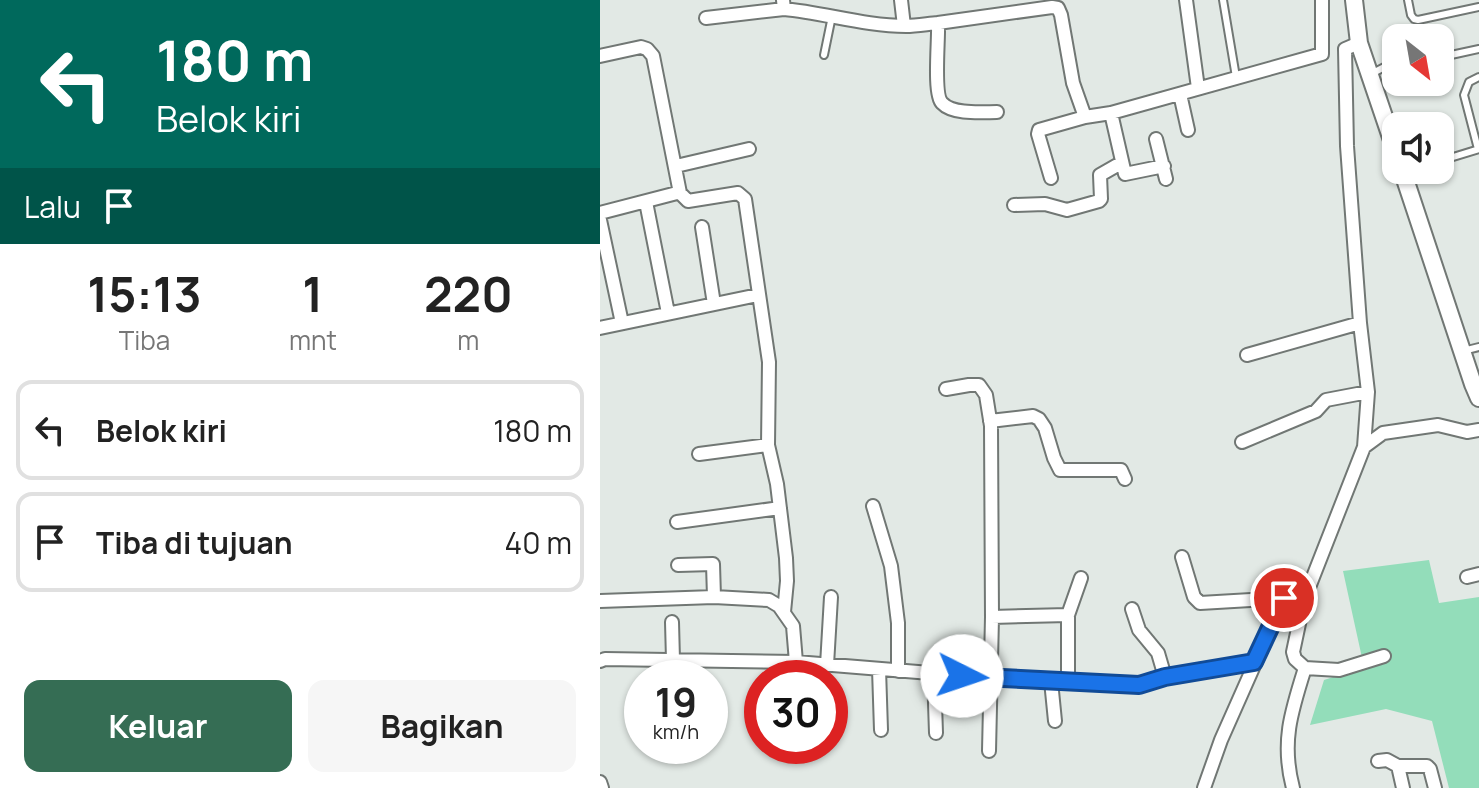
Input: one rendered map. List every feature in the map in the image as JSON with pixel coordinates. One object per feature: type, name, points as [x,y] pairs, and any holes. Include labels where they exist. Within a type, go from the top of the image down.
[{"type":"street","points":[[901,0],[904,26]]},
{"type":"street","points":[[1186,0],[1198,88]]},
{"type":"street","points":[[1051,178],[1039,130],[1322,54],[1322,0]]},
{"type":"street","points":[[1354,0],[1359,43],[1382,112]]},
{"type":"street","points":[[706,18],[784,4],[832,16],[904,26],[1058,8],[1073,83],[1085,117]]},
{"type":"street","points":[[938,23],[937,76],[941,103],[965,112],[997,112]]},
{"type":"street","points":[[1204,788],[1254,662],[1295,599],[1364,447],[1363,393],[1354,324],[1345,49],[1359,43]]},
{"type":"street","points":[[600,56],[641,47],[653,56],[680,193],[688,201],[738,193],[745,199],[769,362],[768,445],[786,558],[784,612]]},
{"type":"street","points":[[1180,94],[1188,130]]},
{"type":"street","points":[[1111,113],[1121,163],[1127,175],[1165,173],[1156,139]]},
{"type":"street","points":[[676,166],[749,149]]},
{"type":"street","points":[[1014,205],[1045,204],[1067,210],[1099,201],[1100,175],[1121,163]]},
{"type":"street","points":[[1408,184],[1479,398]]},
{"type":"street","points":[[600,213],[680,193]]},
{"type":"street","points":[[646,202],[668,313]]},
{"type":"street","points":[[600,220],[622,323]]},
{"type":"street","points":[[702,227],[714,304]]},
{"type":"street","points":[[600,328],[758,295]]},
{"type":"street","points":[[1247,355],[1354,324]]},
{"type":"street","points":[[946,389],[979,385],[986,395],[990,421],[992,617],[989,751]]},
{"type":"street","points":[[1242,442],[1316,411],[1326,400],[1363,393]]},
{"type":"street","points":[[990,421],[1033,416],[1042,422],[1060,470],[1121,470],[1125,479]]},
{"type":"street","points":[[1364,447],[1383,433],[1438,425],[1467,432],[1479,430]]},
{"type":"street","points":[[699,454],[768,445]]},
{"type":"street","points":[[873,506],[891,566],[898,623],[898,671]]},
{"type":"street","points":[[677,522],[780,508]]},
{"type":"street","points":[[1182,557],[1194,597],[1200,603],[1295,599]]},
{"type":"street","points":[[678,565],[713,564],[714,597]]},
{"type":"street","points":[[1068,682],[1068,615],[1081,578]]},
{"type":"street","points":[[600,601],[714,597],[774,601],[793,626],[796,660]]},
{"type":"street","points":[[827,660],[831,597]]},
{"type":"street","points":[[1295,599],[1293,652],[1305,668],[1339,670],[1384,656]]},
{"type":"street","points":[[1132,609],[1139,630],[1158,653],[1165,677]]},
{"type":"street","points":[[992,617],[1068,615]]},
{"type":"street","points":[[600,660],[673,660],[672,622]]},
{"type":"street","points":[[848,667],[1139,685],[1165,677],[1254,662]]},
{"type":"street","points":[[1293,788],[1288,771],[1287,736],[1290,713],[1305,668]]},
{"type":"street","points":[[879,669],[881,730]]},
{"type":"street","points":[[934,673],[936,733]]},
{"type":"street","points":[[1051,681],[1055,721]]},
{"type":"street","points":[[1378,761],[1391,761],[1398,766],[1427,766],[1435,788]]},
{"type":"street","points":[[1398,766],[1403,788]]},
{"type":"street","points":[[600,782],[602,788]]},
{"type":"lane","points":[[1223,0],[1236,77]]},
{"type":"lane","points":[[1408,0],[1411,15],[1418,20],[1479,7]]},
{"type":"lane","points":[[824,55],[832,16]]},
{"type":"lane","points":[[1454,54],[1479,49]]},
{"type":"lane","points":[[1369,74],[1382,68]]},
{"type":"lane","points":[[1454,157],[1479,149],[1464,95],[1469,82],[1479,77]]},
{"type":"lane","points":[[1462,351],[1479,347]]},
{"type":"green space","points":[[1429,560],[1439,603],[1479,597],[1479,788],[1449,788],[1432,721],[1386,709],[1310,725],[1324,680],[1364,667],[1343,571]]},
{"type":"route","points":[[962,676],[1139,685],[1165,677],[1254,662],[1284,598]]}]
